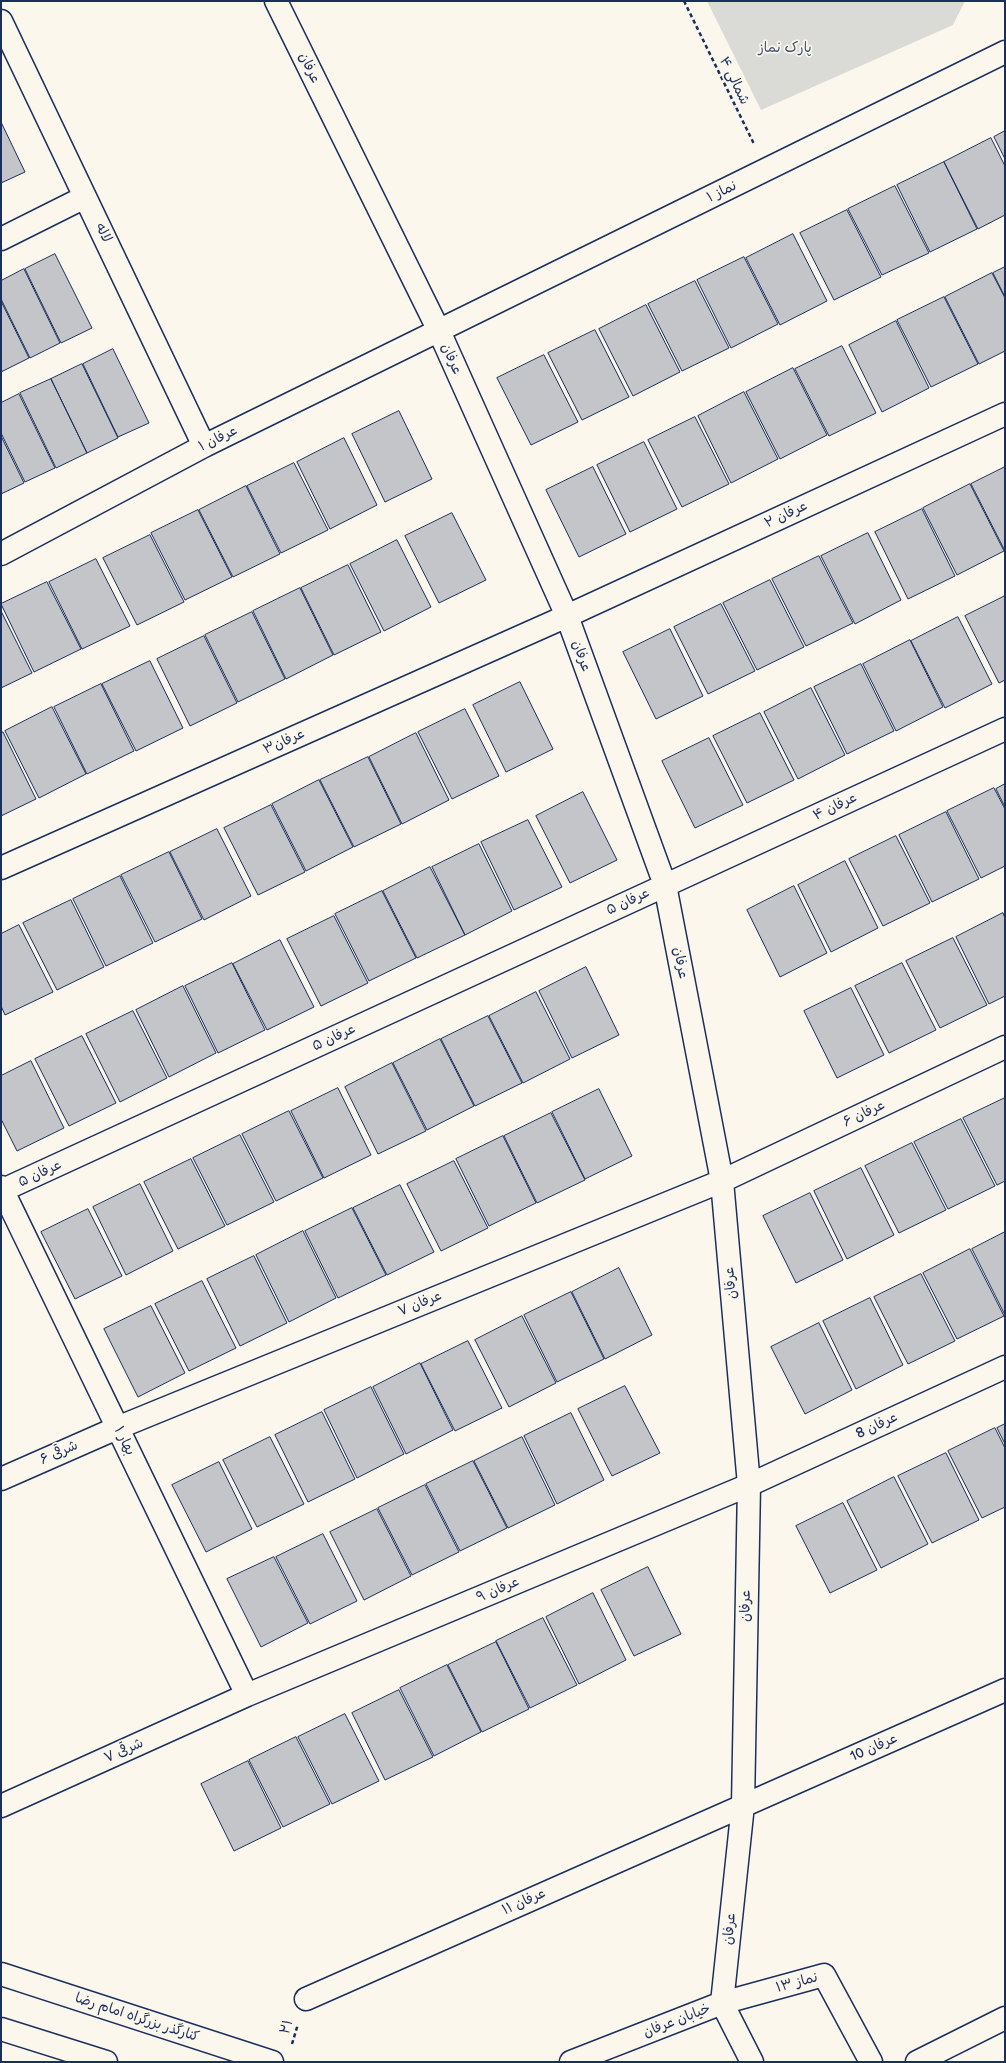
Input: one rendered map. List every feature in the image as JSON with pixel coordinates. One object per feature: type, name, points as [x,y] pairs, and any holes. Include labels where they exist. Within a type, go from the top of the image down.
[{"type":"main road","name":"عرفان","points":[[276,1],[439,332],[567,616],[665,885],[722,1181],[749,1485],[743,1805],[722,2003]]},
{"type":"main road","name":"لاله","points":[[1,21],[204,446]]},
{"type":"main road","name":"نماز ۱","points":[[439,332],[1005,52]]},
{"type":"main road","points":[[1,239],[85,197]]},
{"type":"main road","name":"عرفان ۱","points":[[1,554],[204,446],[439,332]]},
{"type":"main road","name":"عرفان ۲","points":[[567,616],[1005,414]]},
{"type":"main road","name":"عرفان۳","points":[[1,868],[567,616]]},
{"type":"main road","name":"عرفان ۴","points":[[665,885],[1005,729]]},
{"type":"main road","name":"عرفان ۵","points":[[2,1190],[665,885]]},
{"type":"main road","name":"عرفان ۶","points":[[722,1181],[1005,1047]]},
{"type":"main road","name":"عرفان ۷","points":[[117,1428],[722,1181]]},
{"type":"main road","name":"بهار ۱","points":[[2,1190],[247,1696]]},
{"type":"main road","name":"عرفان 8","points":[[749,1485],[1005,1366]]},
{"type":"main road","name":"شرقی ۶","points":[[1,1479],[117,1428]]},
{"type":"main road","name":"عرفان ۹","points":[[247,1696],[749,1485]]},
{"type":"main road","name":"عرفان 10","points":[[743,1805],[1005,1690]]},
{"type":"main road","name":"شرقی ۷","points":[[1,1806],[247,1696]]},
{"type":"main road","name":"عرفان ۱۱","points":[[306,1999],[743,1805]]},
{"type":"main road","name":"کنارگذر بزرگراه امام رضا","points":[[1,1974],[272,2062]]},
{"type":"main road","name":"نماز ۱۳","points":[[722,2003],[824,1975],[872,2062]]},
{"type":"main road","name":"خیابان عرفان","points":[[571,2062],[722,2003],[752,2062]]},
{"type":"main road","points":[[917,2062],[1005,2018]]},
{"type":"main road","points":[[1,2029],[106,2062]]},
{"type":"path","name":"۴ شمالی","points":[[684,1],[767,169]]},
{"type":"path","name":"۲۱","points":[[291,2048],[306,1999]]},
{"type":"green space","name":"پارک نماز","points":[[707,1],[965,1],[953,25],[761,110]]},
{"type":"building","points":[[1,122],[25,172],[1,183]]},
{"type":"building","points":[[1005,131],[1005,159],[994,137]]},
{"type":"building","points":[[991,138],[1005,166],[1005,215],[978,229],[944,162]]},
{"type":"building","points":[[944,162],[977,229],[930,252],[897,185]]},
{"type":"building","points":[[895,186],[929,253],[882,275],[848,209]]},
{"type":"building","points":[[847,210],[881,277],[834,300],[800,233]]},
{"type":"building","points":[[793,234],[827,301],[780,325],[746,258]]},
{"type":"building","points":[[55,254],[92,328],[61,343],[25,269]]},
{"type":"building","points":[[744,257],[778,324],[731,348],[697,280]]},
{"type":"building","points":[[1005,267],[1005,297],[993,273]]},
{"type":"building","points":[[24,269],[60,343],[30,358],[1,299],[1,281]]},
{"type":"building","points":[[992,273],[1005,298],[1005,351],[979,364],[945,297]]},
{"type":"building","points":[[695,281],[729,348],[682,371],[648,304]]},
{"type":"building","points":[[944,297],[978,364],[931,387],[897,320]]},
{"type":"building","points":[[1,301],[29,358],[1,372]]},
{"type":"building","points":[[646,305],[680,372],[633,396],[599,329]]},
{"type":"building","points":[[896,321],[929,388],[882,412],[849,345]]},
{"type":"building","points":[[595,330],[629,397],[582,420],[548,353]]},
{"type":"building","points":[[842,346],[876,413],[829,436],[795,369]]},
{"type":"building","points":[[113,349],[149,423],[118,437],[83,364]]},
{"type":"building","points":[[544,355],[578,422],[531,445],[497,378]]},
{"type":"building","points":[[82,364],[118,438],[87,453],[51,379]]},
{"type":"building","points":[[793,368],[827,435],[780,459],[746,392]]},
{"type":"building","points":[[51,379],[87,453],[56,468],[20,393]]},
{"type":"building","points":[[744,392],[778,459],[731,483],[698,416]]},
{"type":"building","points":[[19,394],[55,468],[25,482],[1,433],[1,403]]},
{"type":"building","points":[[399,411],[432,479],[385,502],[352,434]]},
{"type":"building","points":[[695,417],[729,484],[682,507],[648,440]]},
{"type":"building","points":[[1,436],[24,483],[1,494]]},
{"type":"building","points":[[344,438],[377,505],[330,529],[297,462]]},
{"type":"building","points":[[644,442],[677,509],[630,532],[597,465]]},
{"type":"building","points":[[294,463],[328,530],[281,553],[247,486]]},
{"type":"building","points":[[593,467],[626,534],[579,557],[546,490]]},
{"type":"building","points":[[1005,467],[1005,551],[971,484]]},
{"type":"building","points":[[970,484],[1004,551],[957,575],[923,508]]},
{"type":"building","points":[[246,486],[280,554],[233,577],[199,510]]},
{"type":"building","points":[[922,509],[955,576],[908,599],[875,532]]},
{"type":"building","points":[[198,510],[232,577],[185,600],[151,533]]},
{"type":"building","points":[[452,513],[486,580],[439,603],[405,536]]},
{"type":"building","points":[[868,533],[901,600],[855,624],[821,556]]},
{"type":"building","points":[[150,535],[184,602],[137,625],[103,558]]},
{"type":"building","points":[[397,540],[431,607],[384,631],[350,564]]},
{"type":"building","points":[[819,556],[853,623],[806,646],[772,579]]},
{"type":"building","points":[[96,559],[130,626],[82,649],[49,582]]},
{"type":"building","points":[[348,565],[381,632],[334,655],[301,588]]},
{"type":"building","points":[[770,580],[804,647],[757,670],[723,603]]},
{"type":"building","points":[[47,582],[81,649],[34,672],[1,604]]},
{"type":"building","points":[[300,588],[333,655],[286,679],[253,611]]},
{"type":"building","points":[[1005,596],[1005,680],[999,683],[965,616]]},
{"type":"building","points":[[721,604],[755,671],[708,694],[674,627]]},
{"type":"building","points":[[1,611],[32,673],[1,688]]},
{"type":"building","points":[[252,612],[285,679],[238,702],[205,635]]},
{"type":"building","points":[[958,617],[992,684],[945,708],[911,641]]},
{"type":"building","points":[[670,629],[703,696],[656,719],[623,652]]},
{"type":"building","points":[[204,636],[237,703],[190,726],[157,659]]},
{"type":"building","points":[[910,640],[943,707],[896,731],[863,664]]},
{"type":"building","points":[[150,661],[183,728],[136,751],[102,684]]},
{"type":"building","points":[[861,664],[894,731],[847,754],[814,687]]},
{"type":"building","points":[[520,682],[553,749],[506,772],[473,705]]},
{"type":"building","points":[[101,684],[134,751],[87,774],[54,707]]},
{"type":"building","points":[[811,688],[845,755],[798,779],[764,712]]},
{"type":"building","points":[[52,707],[86,774],[39,798],[5,731]]},
{"type":"building","points":[[465,709],[499,776],[452,799],[418,732]]},
{"type":"building","points":[[760,713],[794,780],[747,803],[713,736]]},
{"type":"building","points":[[1,732],[3,732],[36,799],[1,816]]},
{"type":"building","points":[[416,733],[449,800],[402,824],[369,757]]},
{"type":"building","points":[[709,738],[743,805],[695,828],[662,761]]},
{"type":"building","points":[[368,757],[401,824],[354,847],[320,780]]},
{"type":"building","points":[[319,780],[353,847],[306,871],[272,804]]},
{"type":"building","points":[[1005,784],[1005,807],[996,789]]},
{"type":"building","points":[[994,788],[1005,809],[1005,866],[981,878],[947,811]]},
{"type":"building","points":[[583,792],[617,860],[570,883],[536,816]]},
{"type":"building","points":[[271,805],[305,872],[258,895],[224,828]]},
{"type":"building","points":[[946,812],[979,879],[932,902],[899,835]]},
{"type":"building","points":[[528,820],[562,887],[514,910],[481,842]]},
{"type":"building","points":[[217,829],[251,896],[204,920],[170,852]]},
{"type":"building","points":[[896,836],[930,903],[883,926],[849,859]]},
{"type":"building","points":[[479,844],[512,911],[465,935],[432,867]]},
{"type":"building","points":[[169,852],[202,919],[155,942],[121,875]]},
{"type":"building","points":[[845,861],[878,928],[831,952],[798,885]]},
{"type":"building","points":[[430,867],[465,935],[417,958],[383,891]]},
{"type":"building","points":[[120,876],[153,943],[106,966],[73,899]]},
{"type":"building","points":[[794,886],[827,953],[780,977],[747,910]]},
{"type":"building","points":[[382,891],[416,958],[369,981],[335,914]]},
{"type":"building","points":[[71,900],[104,967],[57,990],[23,923]]},
{"type":"building","points":[[1003,913],[1005,918],[1005,996],[989,1004],[956,937]]},
{"type":"building","points":[[334,916],[368,983],[321,1006],[287,939]]},
{"type":"building","points":[[19,925],[53,992],[5,1015],[1,1006],[1,934]]},
{"type":"building","points":[[953,938],[987,1005],[940,1028],[906,961]]},
{"type":"building","points":[[280,940],[314,1007],[267,1030],[233,964]]},
{"type":"building","points":[[232,963],[265,1030],[218,1053],[185,986]]},
{"type":"building","points":[[902,963],[936,1030],[889,1053],[855,986]]},
{"type":"building","points":[[586,967],[619,1035],[572,1058],[539,991]]},
{"type":"building","points":[[183,986],[216,1053],[169,1077],[136,1010]]},
{"type":"building","points":[[851,988],[884,1055],[837,1078],[804,1011]]},
{"type":"building","points":[[536,992],[570,1059],[523,1083],[489,1016]]},
{"type":"building","points":[[133,1011],[167,1078],[120,1102],[86,1034]]},
{"type":"building","points":[[488,1016],[522,1083],[475,1106],[441,1039]]},
{"type":"building","points":[[82,1036],[116,1103],[69,1126],[35,1059]]},
{"type":"building","points":[[440,1039],[474,1106],[427,1130],[393,1063]]},
{"type":"building","points":[[31,1061],[64,1128],[17,1151],[1,1119],[1,1076]]},
{"type":"building","points":[[392,1063],[426,1131],[378,1154],[345,1087]]},
{"type":"building","points":[[338,1088],[371,1155],[324,1178],[291,1111]]},
{"type":"building","points":[[599,1089],[632,1156],[585,1179],[552,1112]]},
{"type":"building","points":[[1005,1098],[1005,1181],[997,1185],[963,1118]]},
{"type":"building","points":[[289,1111],[323,1178],[276,1201],[242,1134]]},
{"type":"building","points":[[551,1113],[585,1180],[537,1203],[504,1136]]},
{"type":"building","points":[[961,1119],[995,1186],[948,1209],[914,1142]]},
{"type":"building","points":[[240,1135],[274,1202],[227,1225],[193,1158]]},
{"type":"building","points":[[503,1136],[536,1203],[489,1226],[456,1159]]},
{"type":"building","points":[[912,1143],[946,1210],[899,1233],[865,1166]]},
{"type":"building","points":[[191,1159],[225,1226],[178,1249],[144,1182]]},
{"type":"building","points":[[454,1161],[488,1228],[441,1251],[407,1184]]},
{"type":"building","points":[[861,1168],[894,1235],[847,1259],[814,1191]]},
{"type":"building","points":[[140,1184],[173,1251],[126,1275],[93,1207]]},
{"type":"building","points":[[400,1185],[434,1252],[387,1275],[353,1208]]},
{"type":"building","points":[[810,1193],[843,1260],[796,1283],[763,1216]]},
{"type":"building","points":[[352,1208],[386,1275],[338,1298],[305,1231]]},
{"type":"building","points":[[88,1209],[122,1276],[75,1299],[41,1232]]},
{"type":"building","points":[[303,1231],[336,1298],[289,1322],[256,1255]]},
{"type":"building","points":[[1005,1232],[1005,1315],[972,1249]]},
{"type":"building","points":[[970,1249],[1004,1316],[957,1339],[923,1273]]},
{"type":"building","points":[[254,1256],[287,1323],[240,1346],[207,1279]]},
{"type":"building","points":[[619,1268],[652,1335],[605,1359],[572,1292]]},
{"type":"building","points":[[921,1274],[955,1341],[908,1364],[874,1297]]},
{"type":"building","points":[[202,1281],[236,1348],[189,1371],[155,1304]]},
{"type":"building","points":[[571,1292],[604,1359],[557,1382],[524,1315]]},
{"type":"building","points":[[870,1298],[903,1365],[856,1389],[823,1321]]},
{"type":"building","points":[[151,1306],[185,1373],[138,1397],[104,1329]]},
{"type":"building","points":[[522,1316],[556,1383],[509,1407],[475,1340]]},
{"type":"building","points":[[819,1323],[852,1390],[805,1414],[771,1347]]},
{"type":"building","points":[[468,1341],[502,1408],[455,1431],[421,1364]]},
{"type":"building","points":[[420,1363],[453,1430],[406,1454],[373,1387]]},
{"type":"building","points":[[625,1386],[660,1453],[612,1476],[578,1409]]},
{"type":"building","points":[[371,1387],[404,1454],[357,1478],[324,1410]]},
{"type":"building","points":[[322,1412],[355,1479],[308,1502],[275,1435]]},
{"type":"building","points":[[571,1413],[604,1480],[557,1504],[524,1436]]},
{"type":"building","points":[[1005,1424],[1005,1444],[997,1428]]},
{"type":"building","points":[[995,1428],[1005,1448],[1005,1507],[982,1518],[948,1451]]},
{"type":"building","points":[[270,1437],[304,1504],[257,1527],[223,1460]]},
{"type":"building","points":[[522,1437],[555,1505],[508,1528],[474,1461]]},
{"type":"building","points":[[946,1453],[979,1520],[932,1543],[898,1476]]},
{"type":"building","points":[[473,1461],[507,1528],[460,1551],[426,1484]]},
{"type":"building","points":[[219,1462],[252,1529],[206,1552],[172,1485]]},
{"type":"building","points":[[894,1477],[928,1544],[881,1568],[847,1501]]},
{"type":"building","points":[[425,1485],[459,1552],[412,1575],[378,1508]]},
{"type":"building","points":[[843,1503],[877,1570],[830,1593],[796,1526]]},
{"type":"building","points":[[377,1509],[411,1576],[364,1600],[330,1532]]},
{"type":"building","points":[[323,1534],[357,1601],[310,1624],[276,1557]]},
{"type":"building","points":[[274,1557],[308,1623],[261,1647],[227,1579]]},
{"type":"building","points":[[648,1567],[681,1634],[634,1656],[601,1590]]},
{"type":"building","points":[[593,1593],[626,1660],[579,1684],[546,1617]]},
{"type":"building","points":[[543,1618],[577,1685],[530,1708],[496,1641]]},
{"type":"building","points":[[496,1642],[529,1709],[482,1732],[448,1665]]},
{"type":"building","points":[[447,1665],[481,1732],[434,1756],[400,1688]]},
{"type":"building","points":[[399,1690],[433,1757],[385,1780],[352,1713]]},
{"type":"building","points":[[345,1714],[379,1781],[332,1804],[298,1737]]},
{"type":"building","points":[[296,1737],[330,1804],[283,1827],[249,1760]]},
{"type":"building","points":[[248,1761],[281,1828],[234,1851],[201,1784]]}]
